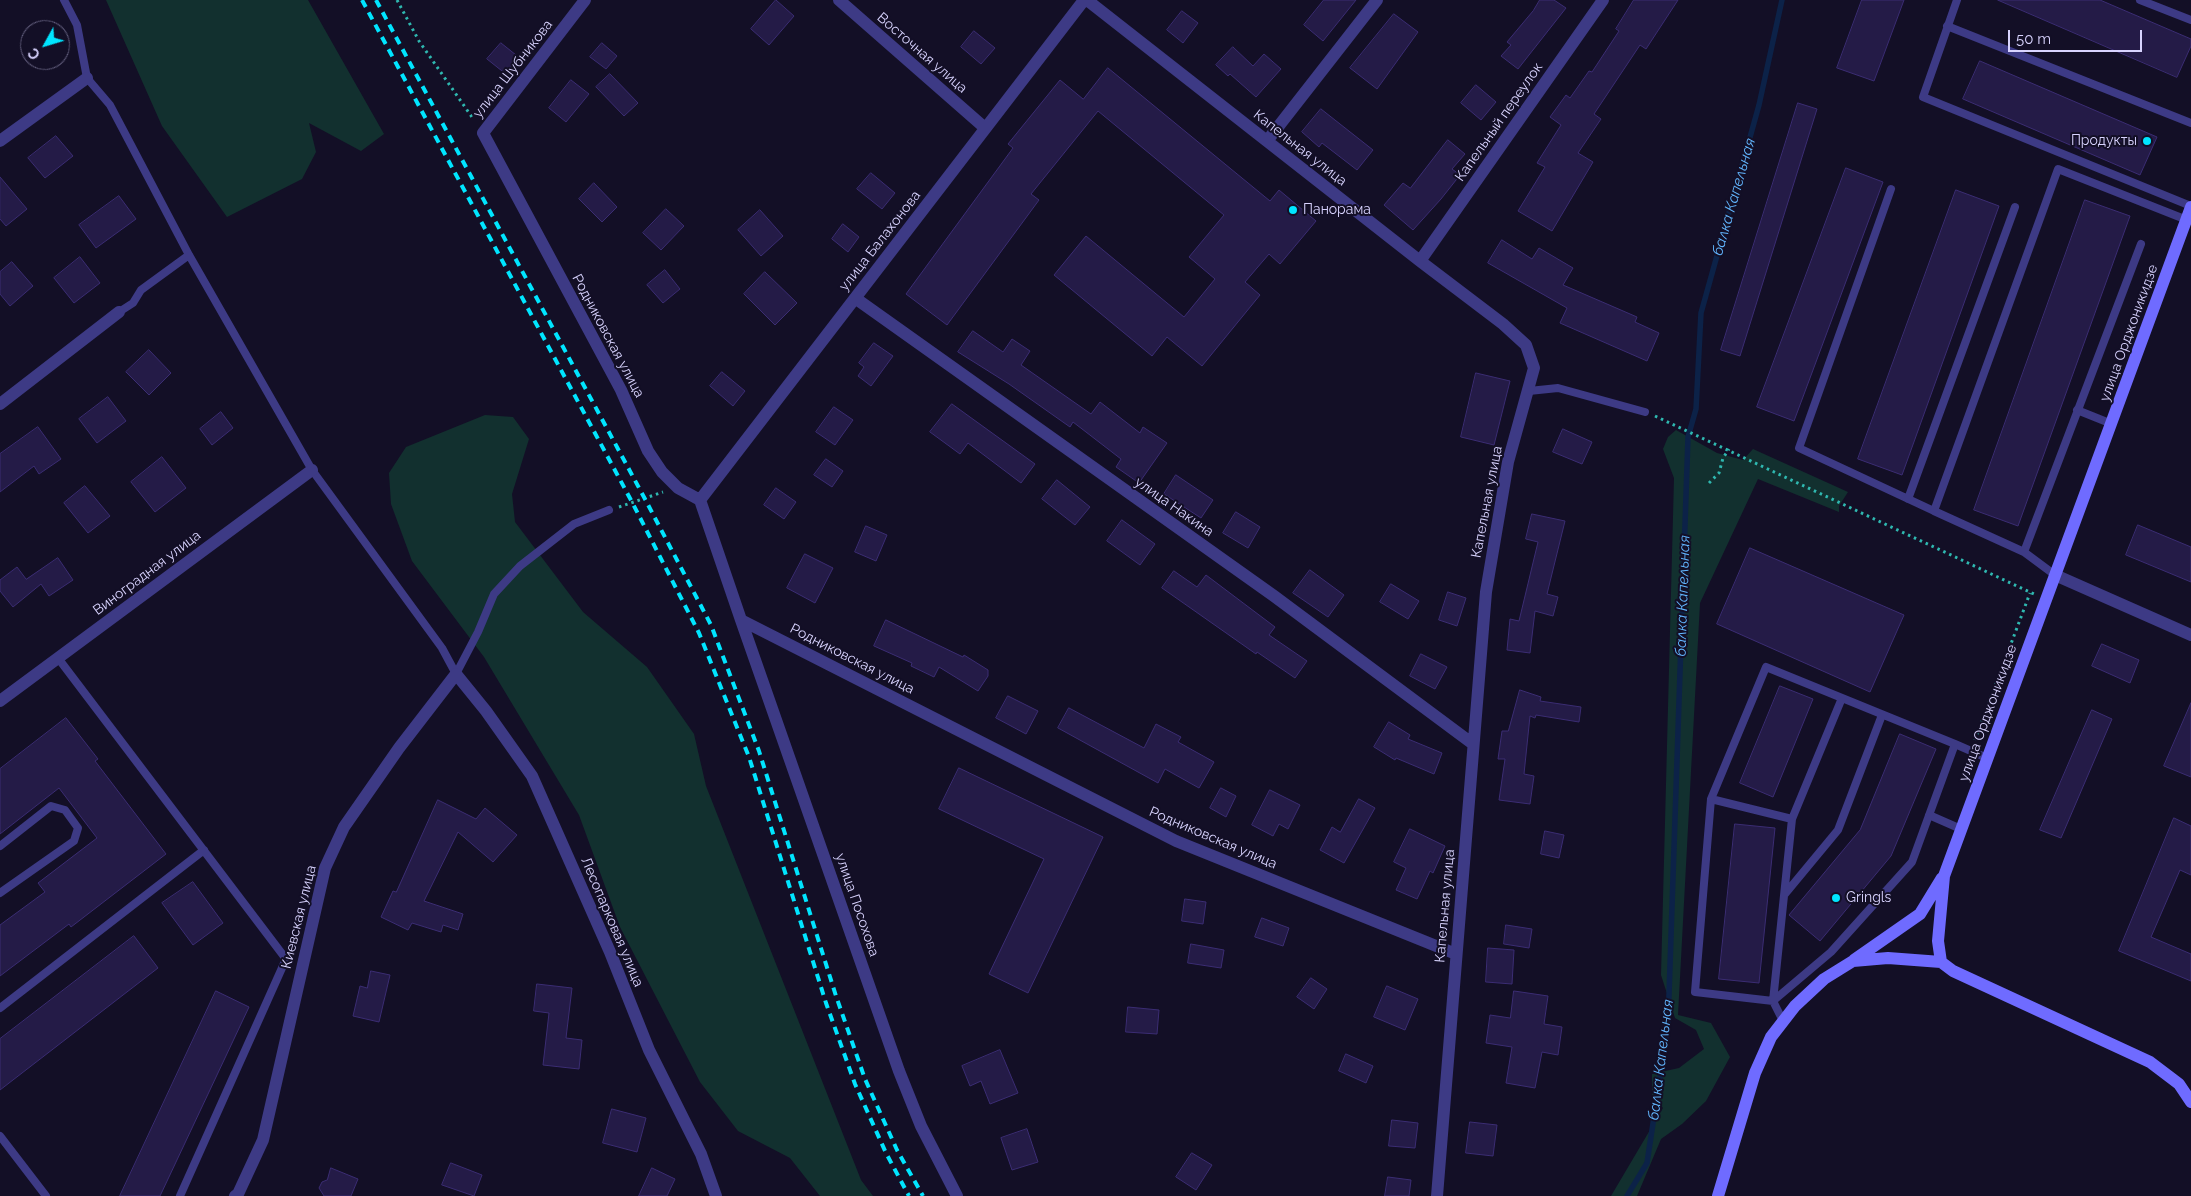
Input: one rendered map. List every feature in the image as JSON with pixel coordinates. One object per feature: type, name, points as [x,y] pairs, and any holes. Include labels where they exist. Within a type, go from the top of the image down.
[{"type":"main road","name":"улица Орджоникидзе","points":[[1941,962],[1938,941],[1944,876],[2191,206]]},
{"type":"main road","points":[[1718,1196],[1756,1073],[1771,1037],[1783,1020],[1824,979],[1920,914],[1944,876]]},
{"type":"main road","points":[[1853,960],[1888,958],[1941,962],[1959,974],[2150,1062],[2179,1084],[2191,1102]]},
{"type":"street","name":"улица Шубникова","points":[[483,133],[586,0]]},
{"type":"street","name":"Восточная улица","points":[[839,0],[985,128]]},
{"type":"street","name":"улица Балахонова","points":[[700,500],[1085,0]]},
{"type":"street","name":"Капельная улица","points":[[1085,0],[1503,324],[1526,345],[1534,368],[1508,462],[1486,592],[1437,1196]]},
{"type":"street","points":[[1267,141],[1377,0]]},
{"type":"street","name":"Капельный переулок","points":[[1420,261],[1603,0]]},
{"type":"street","points":[[0,141],[87,78]]},
{"type":"street","name":"Родниковская улица","points":[[483,133],[621,390],[648,451],[662,472],[678,488],[700,500]]},
{"type":"street","name":"улица Накина","points":[[855,298],[1274,596],[1473,744]]},
{"type":"street","points":[[0,404],[119,312]]},
{"type":"street","name":"Виноградная улица","points":[[0,701],[312,470]]},
{"type":"street","points":[[700,500],[741,620]]},
{"type":"street","points":[[2055,575],[2191,635]]},
{"type":"street","name":"Родниковская улица","points":[[741,620],[1176,841],[1456,954]]},
{"type":"street","name":"улица Посохова","points":[[741,620],[899,1071],[921,1126],[956,1196]]},
{"type":"street","name":"Киевская улица","points":[[239,1195],[262,1140],[326,868],[344,827],[399,748],[456,674]]},
{"type":"street","name":"Лесопарковая улица","points":[[456,674],[486,710],[532,776],[610,952],[648,1050],[701,1154],[716,1196]]},
{"type":"lane","points":[[64,0],[77,25],[87,78],[110,105],[188,255],[312,470],[442,648],[456,674]]},
{"type":"lane","points":[[1957,0],[1923,97],[2191,206]]},
{"type":"lane","points":[[2140,0],[2191,20]]},
{"type":"lane","points":[[1947,26],[2191,123]]},
{"type":"lane","points":[[1934,511],[2058,170],[2187,220]]},
{"type":"lane","points":[[1891,189],[1799,448],[2024,552],[2055,575]]},
{"type":"lane","points":[[1908,499],[2015,207]]},
{"type":"lane","points":[[2024,552],[2141,244]]},
{"type":"lane","points":[[119,312],[133,303],[141,290],[188,255]]},
{"type":"lane","points":[[1529,391],[1558,388],[1645,412]]},
{"type":"lane","points":[[2077,410],[2112,424]]},
{"type":"lane","points":[[456,674],[478,632],[494,594],[520,566],[574,524],[608,510]]},
{"type":"lane","points":[[58,658],[286,959],[180,1196]]},
{"type":"lane","points":[[1955,744],[1912,862],[1831,952],[1773,1001],[1695,992],[1711,799],[1766,667],[1955,744],[1988,758]]},
{"type":"lane","points":[[1783,1020],[1773,1001],[1792,818],[1842,698]]},
{"type":"lane","points":[[1785,894],[1838,830],[1882,715]]},
{"type":"lane","points":[[1711,799],[1792,818]]},
{"type":"lane","points":[[0,846],[51,806],[65,810],[78,828],[74,841],[0,893]]},
{"type":"lane","points":[[1929,815],[1961,829]]},
{"type":"lane","points":[[0,1008],[204,850]]},
{"type":"lane","points":[[0,1136],[46,1196]]},
{"type":"path","points":[[397,0],[419,41],[483,133]]},
{"type":"path","points":[[1670,422],[2046,599]]},
{"type":"path","points":[[1709,483],[1719,473],[1723,458],[1729,449]]},
{"type":"path","points":[[608,510],[678,488]]},
{"type":"path","points":[[1970,751],[2030,593]]},
{"type":"green space","points":[[106,0],[308,0],[384,134],[361,151],[309,123],[316,152],[302,179],[227,217],[162,126]]},
{"type":"green space","points":[[485,415],[513,417],[529,439],[512,494],[515,522],[583,612],[647,667],[694,734],[706,786],[861,1180],[873,1196],[820,1196],[790,1158],[738,1131],[700,1082],[620,927],[579,815],[484,657],[412,561],[391,504],[389,473],[406,447]]},
{"type":"green space","points":[[1676,430],[1717,453],[1743,460],[1753,449],[1848,492],[1839,506],[1839,512],[1758,479],[1700,603],[1678,1015],[1711,1023],[1730,1057],[1706,1101],[1682,1124],[1661,1139],[1637,1196],[1611,1196],[1663,1108],[1652,1095],[1652,1074],[1679,1068],[1704,1049],[1696,1030],[1675,1018],[1661,975],[1674,478],[1663,449],[1668,437]]},
{"type":"building","points":[[776,0],[794,16],[769,45],[751,29]]},
{"type":"building","points":[[1324,0],[1356,0],[1323,41],[1304,25]]},
{"type":"building","points":[[1540,0],[1554,0],[1566,8],[1518,69],[1501,56],[1511,45],[1507,42]]},
{"type":"building","points":[[1634,0],[1678,0],[1646,49],[1640,45],[1594,114],[1601,119],[1578,153],[1593,162],[1552,231],[1518,211],[1545,167],[1537,163],[1561,125],[1550,117],[1566,95],[1570,98],[1589,71],[1592,72],[1619,31],[1616,29]]},
{"type":"building","points":[[1862,0],[1904,0],[1874,81],[1837,68]]},
{"type":"building","points":[[1998,0],[2100,0],[2191,39],[2191,46],[2177,77]]},
{"type":"building","points":[[1182,11],[1198,23],[1183,43],[1167,30]]},
{"type":"building","points":[[1394,14],[1418,32],[1377,89],[1350,68]]},
{"type":"building","points":[[974,31],[995,48],[981,64],[961,47]]},
{"type":"building","points":[[501,43],[521,59],[507,75],[487,59]]},
{"type":"building","points":[[602,43],[617,56],[606,69],[590,57]]},
{"type":"building","points":[[1233,47],[1253,66],[1264,54],[1281,69],[1256,97],[1230,74],[1228,76],[1216,65]]},
{"type":"building","points":[[1980,61],[2157,137],[2140,175],[1963,99]]},
{"type":"building","points":[[1108,68],[1270,201],[1279,190],[1316,221],[1280,264],[1269,254],[1245,282],[1260,295],[1202,366],[1167,337],[1152,356],[1054,275],[1086,236],[1184,317],[1215,279],[1189,257],[1224,215],[1098,111],[1031,194],[1039,200],[947,325],[906,294],[1013,148],[1008,144],[1060,80],[1083,99]]},
{"type":"building","points":[[610,74],[638,103],[624,116],[596,87]]},
{"type":"building","points":[[571,80],[589,94],[566,122],[549,108]]},
{"type":"building","points":[[1476,85],[1496,102],[1481,120],[1461,103]]},
{"type":"building","points":[[1798,103],[1817,109],[1740,356],[1721,350]]},
{"type":"building","points":[[1321,109],[1373,150],[1357,170],[1322,143],[1319,147],[1302,132]]},
{"type":"building","points":[[56,136],[73,156],[45,178],[28,158]]},
{"type":"building","points":[[1448,140],[1465,154],[1452,169],[1460,175],[1413,230],[1384,205],[1403,183],[1410,188]]},
{"type":"building","points":[[1846,168],[1883,182],[1794,421],[1757,407]]},
{"type":"building","points":[[871,173],[895,193],[882,209],[857,189]]},
{"type":"building","points":[[0,177],[27,209],[6,226],[0,219]]},
{"type":"building","points":[[594,183],[617,207],[602,222],[579,199]]},
{"type":"building","points":[[1956,190],[1999,206],[1902,475],[1858,459]]},
{"type":"building","points":[[119,196],[136,219],[96,248],[79,225]]},
{"type":"building","points":[[2085,200],[2130,216],[2018,526],[1974,510]]},
{"type":"building","points":[[666,209],[684,226],[661,250],[643,233]]},
{"type":"building","points":[[760,210],[783,236],[761,256],[738,230]]},
{"type":"building","points":[[843,224],[859,237],[848,252],[832,239]]},
{"type":"building","points":[[1502,240],[1532,259],[1539,248],[1573,268],[1563,285],[1637,317],[1635,322],[1659,333],[1647,361],[1560,323],[1567,308],[1488,263]]},
{"type":"building","points":[[80,257],[100,283],[74,303],[54,278]]},
{"type":"building","points":[[12,262],[33,286],[10,306],[0,294],[0,272]]},
{"type":"building","points":[[665,270],[680,289],[663,303],[647,285]]},
{"type":"building","points":[[765,272],[797,303],[775,325],[744,294]]},
{"type":"building","points":[[973,331],[1003,352],[1012,339],[1030,351],[1021,365],[1091,414],[1100,402],[1140,433],[1143,427],[1167,443],[1139,483],[1116,467],[1121,459],[1073,422],[1070,427],[1009,384],[958,352]]},
{"type":"building","points":[[874,343],[893,356],[871,386],[858,376],[864,367],[859,363]]},
{"type":"building","points":[[149,350],[171,373],[149,395],[126,372]]},
{"type":"building","points":[[722,372],[745,391],[733,406],[710,386]]},
{"type":"building","points":[[1476,373],[1510,381],[1494,445],[1461,437]]},
{"type":"building","points":[[108,397],[126,421],[97,443],[79,419]]},
{"type":"building","points":[[952,404],[1035,464],[1021,483],[968,443],[960,454],[930,432]]},
{"type":"building","points":[[834,407],[853,420],[835,445],[816,432]]},
{"type":"building","points":[[221,412],[233,428],[212,445],[200,429]]},
{"type":"building","points":[[38,427],[61,459],[39,474],[34,466],[0,492],[0,454]]},
{"type":"building","points":[[1563,429],[1592,442],[1582,464],[1553,452]]},
{"type":"building","points":[[162,457],[186,488],[155,512],[131,482]]},
{"type":"building","points":[[826,459],[843,471],[832,487],[814,475]]},
{"type":"building","points":[[1176,475],[1213,500],[1201,518],[1164,494]]},
{"type":"building","points":[[1057,480],[1090,507],[1075,525],[1042,499]]},
{"type":"building","points":[[85,486],[110,516],[88,533],[64,503]]},
{"type":"building","points":[[776,488],[796,502],[784,519],[764,505]]},
{"type":"building","points":[[1236,512],[1260,527],[1248,548],[1223,533]]},
{"type":"building","points":[[1532,514],[1565,521],[1547,594],[1558,597],[1553,616],[1535,611],[1530,653],[1507,650],[1510,619],[1519,621],[1538,542],[1526,539]]},
{"type":"building","points":[[1122,520],[1155,544],[1140,565],[1107,541]]},
{"type":"building","points":[[2138,525],[2191,547],[2191,582],[2126,555]]},
{"type":"building","points":[[866,526],[887,535],[876,561],[855,552]]},
{"type":"building","points":[[1750,548],[1904,615],[1870,692],[1717,624]]},
{"type":"building","points":[[805,554],[833,568],[815,603],[787,588]]},
{"type":"building","points":[[58,558],[73,580],[49,596],[41,584],[13,607],[0,591],[0,580],[17,567],[26,579]]},
{"type":"building","points":[[1310,570],[1344,595],[1328,617],[1293,593]]},
{"type":"building","points":[[1174,571],[1197,587],[1206,575],[1275,627],[1269,635],[1307,661],[1295,678],[1257,652],[1256,654],[1162,588]]},
{"type":"building","points":[[1391,584],[1419,601],[1408,619],[1380,602]]},
{"type":"building","points":[[1448,592],[1466,598],[1457,626],[1439,620]]},
{"type":"building","points":[[886,620],[963,657],[964,655],[988,670],[988,676],[978,691],[939,667],[934,677],[911,666],[912,663],[874,646]]},
{"type":"building","points":[[2102,644],[2139,660],[2130,683],[2092,666]]},
{"type":"building","points":[[1421,654],[1447,667],[1435,689],[1410,676]]},
{"type":"building","points":[[1780,686],[1813,699],[1773,797],[1740,783]]},
{"type":"building","points":[[1520,690],[1541,697],[1540,701],[1581,707],[1579,722],[1536,715],[1535,718],[1530,716],[1524,774],[1534,776],[1530,804],[1499,800],[1505,759],[1498,759],[1502,731],[1508,731]]},
{"type":"building","points":[[1008,696],[1038,711],[1026,734],[996,718]]},
{"type":"building","points":[[2191,703],[2191,777],[2164,766]]},
{"type":"building","points":[[1069,708],[1144,748],[1156,724],[1181,737],[1178,742],[1214,762],[1199,788],[1165,769],[1158,783],[1058,728]]},
{"type":"building","points":[[2092,710],[2112,719],[2061,838],[2040,830]]},
{"type":"building","points":[[66,718],[98,759],[95,761],[166,854],[71,927],[69,924],[0,976],[0,925],[45,892],[38,883],[97,838],[59,788],[0,834],[0,769]]},
{"type":"building","points":[[1389,722],[1410,735],[1408,739],[1442,753],[1434,774],[1396,758],[1395,760],[1374,747]]},
{"type":"building","points":[[1900,734],[1936,749],[1891,856],[1820,941],[1789,915],[1860,830]]},
{"type":"building","points":[[959,768],[1103,837],[1028,993],[989,974],[1044,859],[939,809]]},
{"type":"building","points":[[1221,788],[1236,796],[1226,817],[1210,808]]},
{"type":"building","points":[[1270,790],[1300,805],[1288,829],[1279,824],[1273,836],[1252,825]]},
{"type":"building","points":[[1359,799],[1375,808],[1344,863],[1320,850],[1332,827],[1340,832]]},
{"type":"building","points":[[438,800],[476,819],[485,808],[517,835],[493,862],[458,832],[424,901],[463,914],[458,930],[443,925],[441,932],[412,923],[408,930],[381,917],[393,891],[396,892]]},
{"type":"building","points":[[2174,818],[2191,826],[2191,875],[2180,870],[2151,937],[2191,954],[2191,981],[2119,951]]},
{"type":"building","points":[[1735,824],[1775,828],[1759,983],[1719,979]]},
{"type":"building","points":[[1410,829],[1445,846],[1433,873],[1430,871],[1417,899],[1396,890],[1406,868],[1394,862]]},
{"type":"building","points":[[1545,831],[1564,835],[1559,858],[1541,854]]},
{"type":"building","points":[[193,882],[223,923],[193,945],[162,903]]},
{"type":"building","points":[[1185,899],[1206,902],[1203,924],[1182,921]]},
{"type":"building","points":[[1262,918],[1289,928],[1283,946],[1255,937]]},
{"type":"building","points":[[1506,925],[1532,929],[1529,948],[1504,944]]},
{"type":"building","points":[[134,936],[158,968],[0,1090],[0,1039]]},
{"type":"building","points":[[1191,944],[1224,950],[1221,968],[1188,963]]},
{"type":"building","points":[[1488,948],[1514,950],[1512,984],[1486,982]]},
{"type":"building","points":[[371,971],[390,975],[379,1022],[353,1016],[360,986],[367,988]]},
{"type":"building","points":[[1311,978],[1327,989],[1314,1009],[1297,997]]},
{"type":"building","points":[[537,984],[572,988],[566,1038],[582,1040],[579,1069],[543,1065],[549,1013],[534,1011]]},
{"type":"building","points":[[1387,986],[1418,999],[1405,1030],[1374,1017]]},
{"type":"building","points":[[216,991],[249,1007],[160,1196],[120,1196]]},
{"type":"building","points":[[1514,991],[1548,996],[1544,1024],[1562,1027],[1558,1055],[1542,1052],[1535,1088],[1506,1083],[1512,1047],[1486,1043],[1490,1015],[1510,1018]]},
{"type":"building","points":[[1128,1007],[1159,1010],[1157,1034],[1126,1032]]},
{"type":"building","points":[[1000,1050],[1018,1093],[990,1104],[981,1081],[970,1086],[962,1066]]},
{"type":"building","points":[[1346,1054],[1373,1066],[1366,1083],[1339,1071]]},
{"type":"building","points":[[612,1109],[646,1118],[637,1152],[603,1143]]},
{"type":"building","points":[[1392,1120],[1418,1123],[1415,1148],[1389,1146]]},
{"type":"building","points":[[1470,1122],[1497,1125],[1493,1156],[1466,1153]]},
{"type":"building","points":[[1027,1129],[1038,1162],[1012,1170],[1001,1138]]},
{"type":"building","points":[[1192,1153],[1212,1165],[1196,1190],[1176,1177]]},
{"type":"building","points":[[451,1163],[482,1175],[474,1196],[442,1185]]},
{"type":"building","points":[[331,1168],[358,1179],[351,1196],[324,1196],[319,1188],[322,1182],[327,1180]]},
{"type":"building","points":[[652,1168],[675,1179],[667,1196],[639,1196]]},
{"type":"building","points":[[1388,1177],[1411,1180],[1409,1196],[1385,1196]]},
{"type":"waterway","name":"балка Капельная","points":[[1627,1196],[1647,1163],[1668,1024],[1688,437],[1696,409],[1701,313],[1759,105],[1782,0]]},
{"type":"railway","points":[[362,0],[632,502],[699,633],[749,757],[826,1003],[855,1084],[886,1153],[909,1196]]},
{"type":"railway","points":[[376,0],[711,625],[759,751],[836,996],[865,1079],[897,1150],[923,1196]]},
{"type":"place","name":"Продукты","points":[[2147,141]]},
{"type":"place","name":"Панорама","points":[[1293,210]]},
{"type":"place","name":"Gringls","points":[[1836,898]]}]
